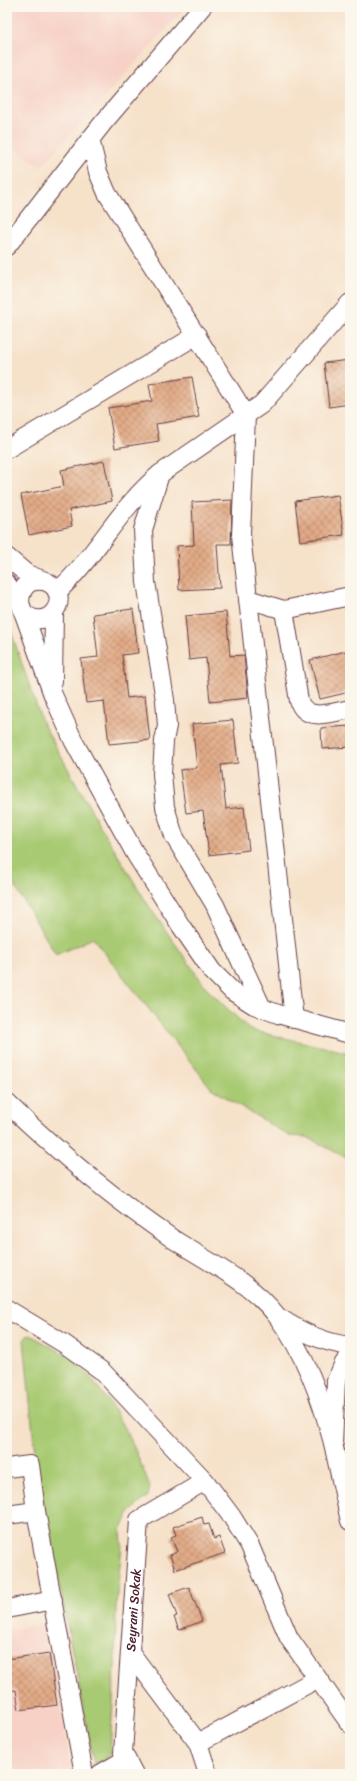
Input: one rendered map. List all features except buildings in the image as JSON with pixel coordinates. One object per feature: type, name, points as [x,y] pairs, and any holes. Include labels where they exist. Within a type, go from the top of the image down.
[{"type":"street","points":[[7,246],[90,139],[202,7]]},
{"type":"street","points":[[90,139],[98,172],[107,193],[246,415],[241,535],[294,1019]]},
{"type":"street","points":[[51,587],[85,564],[128,505],[160,474],[262,404],[350,303]]},
{"type":"street","points":[[7,449],[197,335]]},
{"type":"street","points":[[160,474],[143,530],[146,582],[165,700],[167,726],[163,752],[162,774],[165,807],[169,824],[179,847],[215,905],[262,1008]]},
{"type":"street","points":[[7,557],[27,574],[51,587]]},
{"type":"street","points":[[53,695],[54,613],[59,603],[51,587],[39,580],[29,583],[21,592],[22,608],[53,695],[74,742],[136,855],[204,960],[222,982],[243,998],[262,1008],[294,1019],[350,1034]]},
{"type":"street","points":[[7,584],[28,616],[39,620],[54,613]]},
{"type":"street","points":[[248,599],[284,610],[350,596]]},
{"type":"street","points":[[284,610],[299,701],[303,709],[314,715],[350,709]]},
{"type":"street","points":[[7,1103],[102,1186],[172,1239],[239,1282],[254,1294],[276,1316],[290,1337],[312,1380],[327,1421],[350,1520]]},
{"type":"street","points":[[7,1309],[63,1343],[102,1371],[205,1481],[232,1517],[250,1546],[289,1638],[350,1724]]},
{"type":"street","points":[[276,1316],[311,1335],[327,1341],[350,1346]]},
{"type":"street","points":[[332,1443],[336,1381],[344,1363],[350,1356]]},
{"type":"street","points":[[7,1468],[30,1465],[36,1511],[84,1774]]},
{"type":"street","name":"Seyrani Sokak","points":[[130,1766],[123,1753],[139,1520],[205,1481]]},
{"type":"street","points":[[7,1515],[36,1511]]},
{"type":"street","points":[[7,1609],[53,1600]]},
{"type":"street","points":[[130,1652],[198,1743],[208,1774]]},
{"type":"street","points":[[198,1743],[317,1679]]},
{"type":"street","points":[[100,1774],[130,1766]]},
{"type":"shaded area","points":[[7,7],[186,7],[41,167],[7,143]]},
{"type":"shaded area","points":[[46,1623],[71,1769],[51,1774],[7,1774],[7,1630]]},
{"type":"green space","points":[[7,626],[10,629],[42,722],[100,826],[150,908],[207,989],[250,1030],[350,1053],[350,1160],[307,1137],[289,1136],[211,1088],[93,938],[56,955],[7,873]]},
{"type":"green space","points":[[30,1335],[63,1353],[75,1362],[93,1380],[110,1404],[131,1440],[150,1486],[148,1496],[130,1512],[121,1530],[122,1544],[116,1605],[115,1667],[110,1753],[104,1760],[94,1764],[36,1464],[24,1340]]}]
